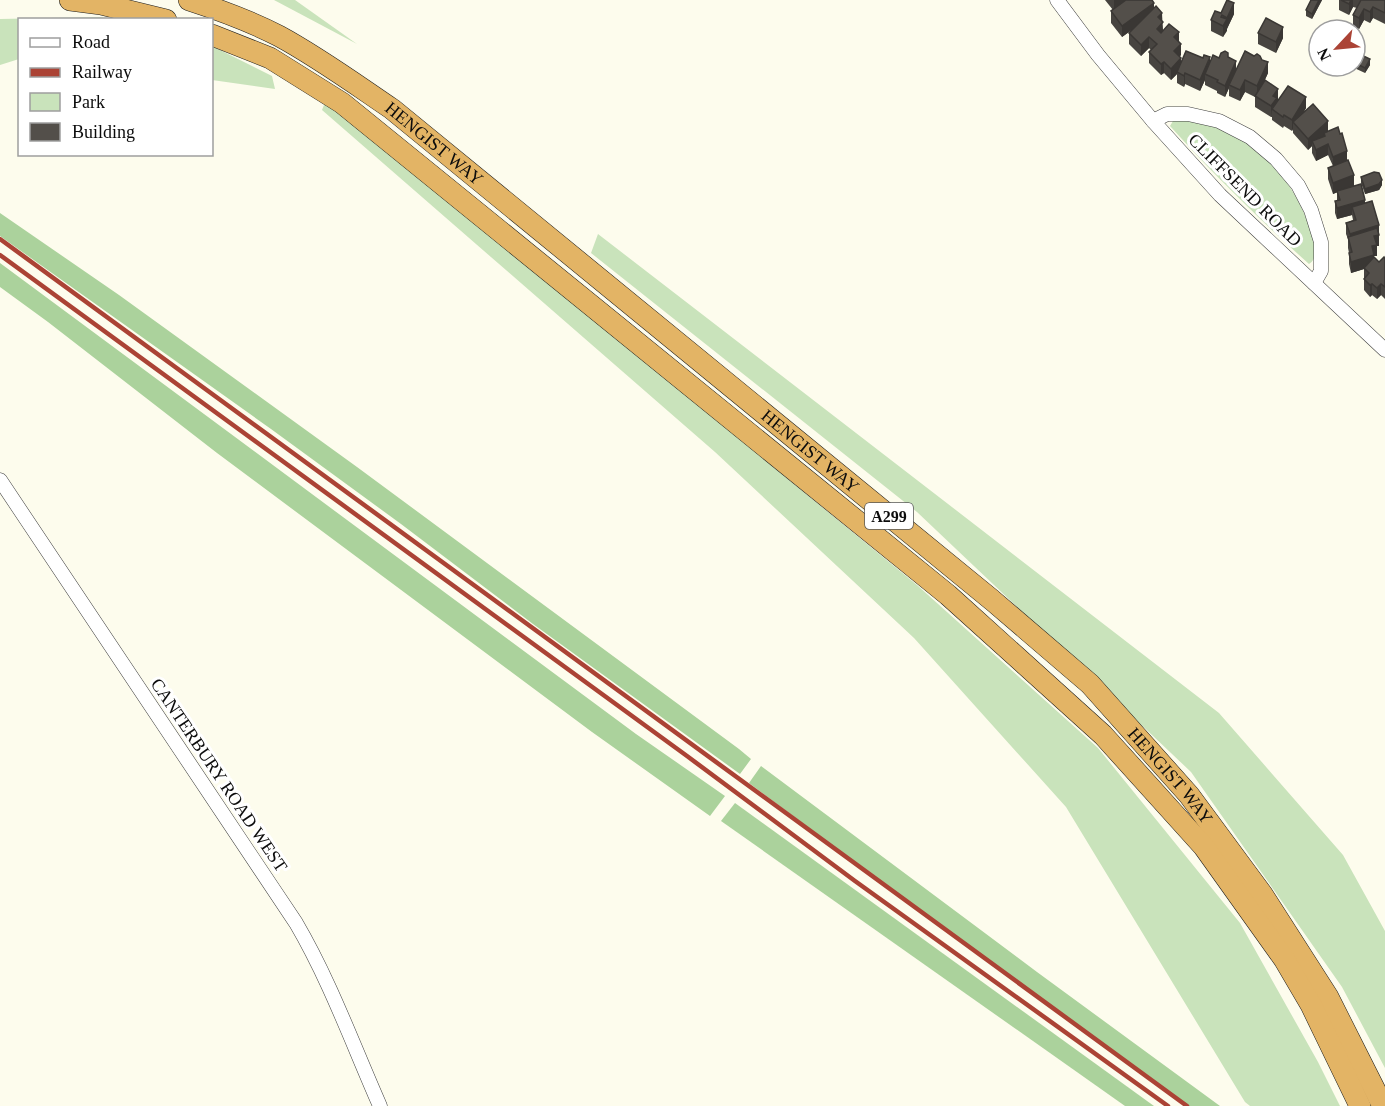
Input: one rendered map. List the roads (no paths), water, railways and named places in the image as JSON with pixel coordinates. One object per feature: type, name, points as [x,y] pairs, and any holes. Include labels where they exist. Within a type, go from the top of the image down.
[{"type":"highway","points":[[70,0],[101,4],[158,18]]},
{"type":"highway","name":"HENGIST WAY","points":[[189,0],[225,11],[278,36],[392,109],[992,600],[1090,684],[1189,795],[1262,894],[1328,997],[1383,1106]]},
{"type":"highway","name":"HENGIST WAY","points":[[213,35],[270,58],[342,103],[948,595],[1103,735],[1204,847],[1284,959],[1311,1005],[1360,1106]]},
{"type":"street","name":"CLIFFSEND ROAD","points":[[1057,0],[1098,55],[1153,121],[1220,195],[1385,350]]},
{"type":"street","name":"CLIFFSEND ROAD","points":[[1153,121],[1167,114],[1188,114],[1219,121],[1250,136],[1276,159],[1298,185],[1311,210],[1321,242],[1321,271],[1314,283]]},
{"type":"street","name":"CANTERBURY ROAD WEST","points":[[0,480],[310,946],[380,1106]]},
{"type":"railway","points":[[0,239],[1187,1106]]},
{"type":"railway","points":[[0,255],[855,881],[1168,1106]]}]
